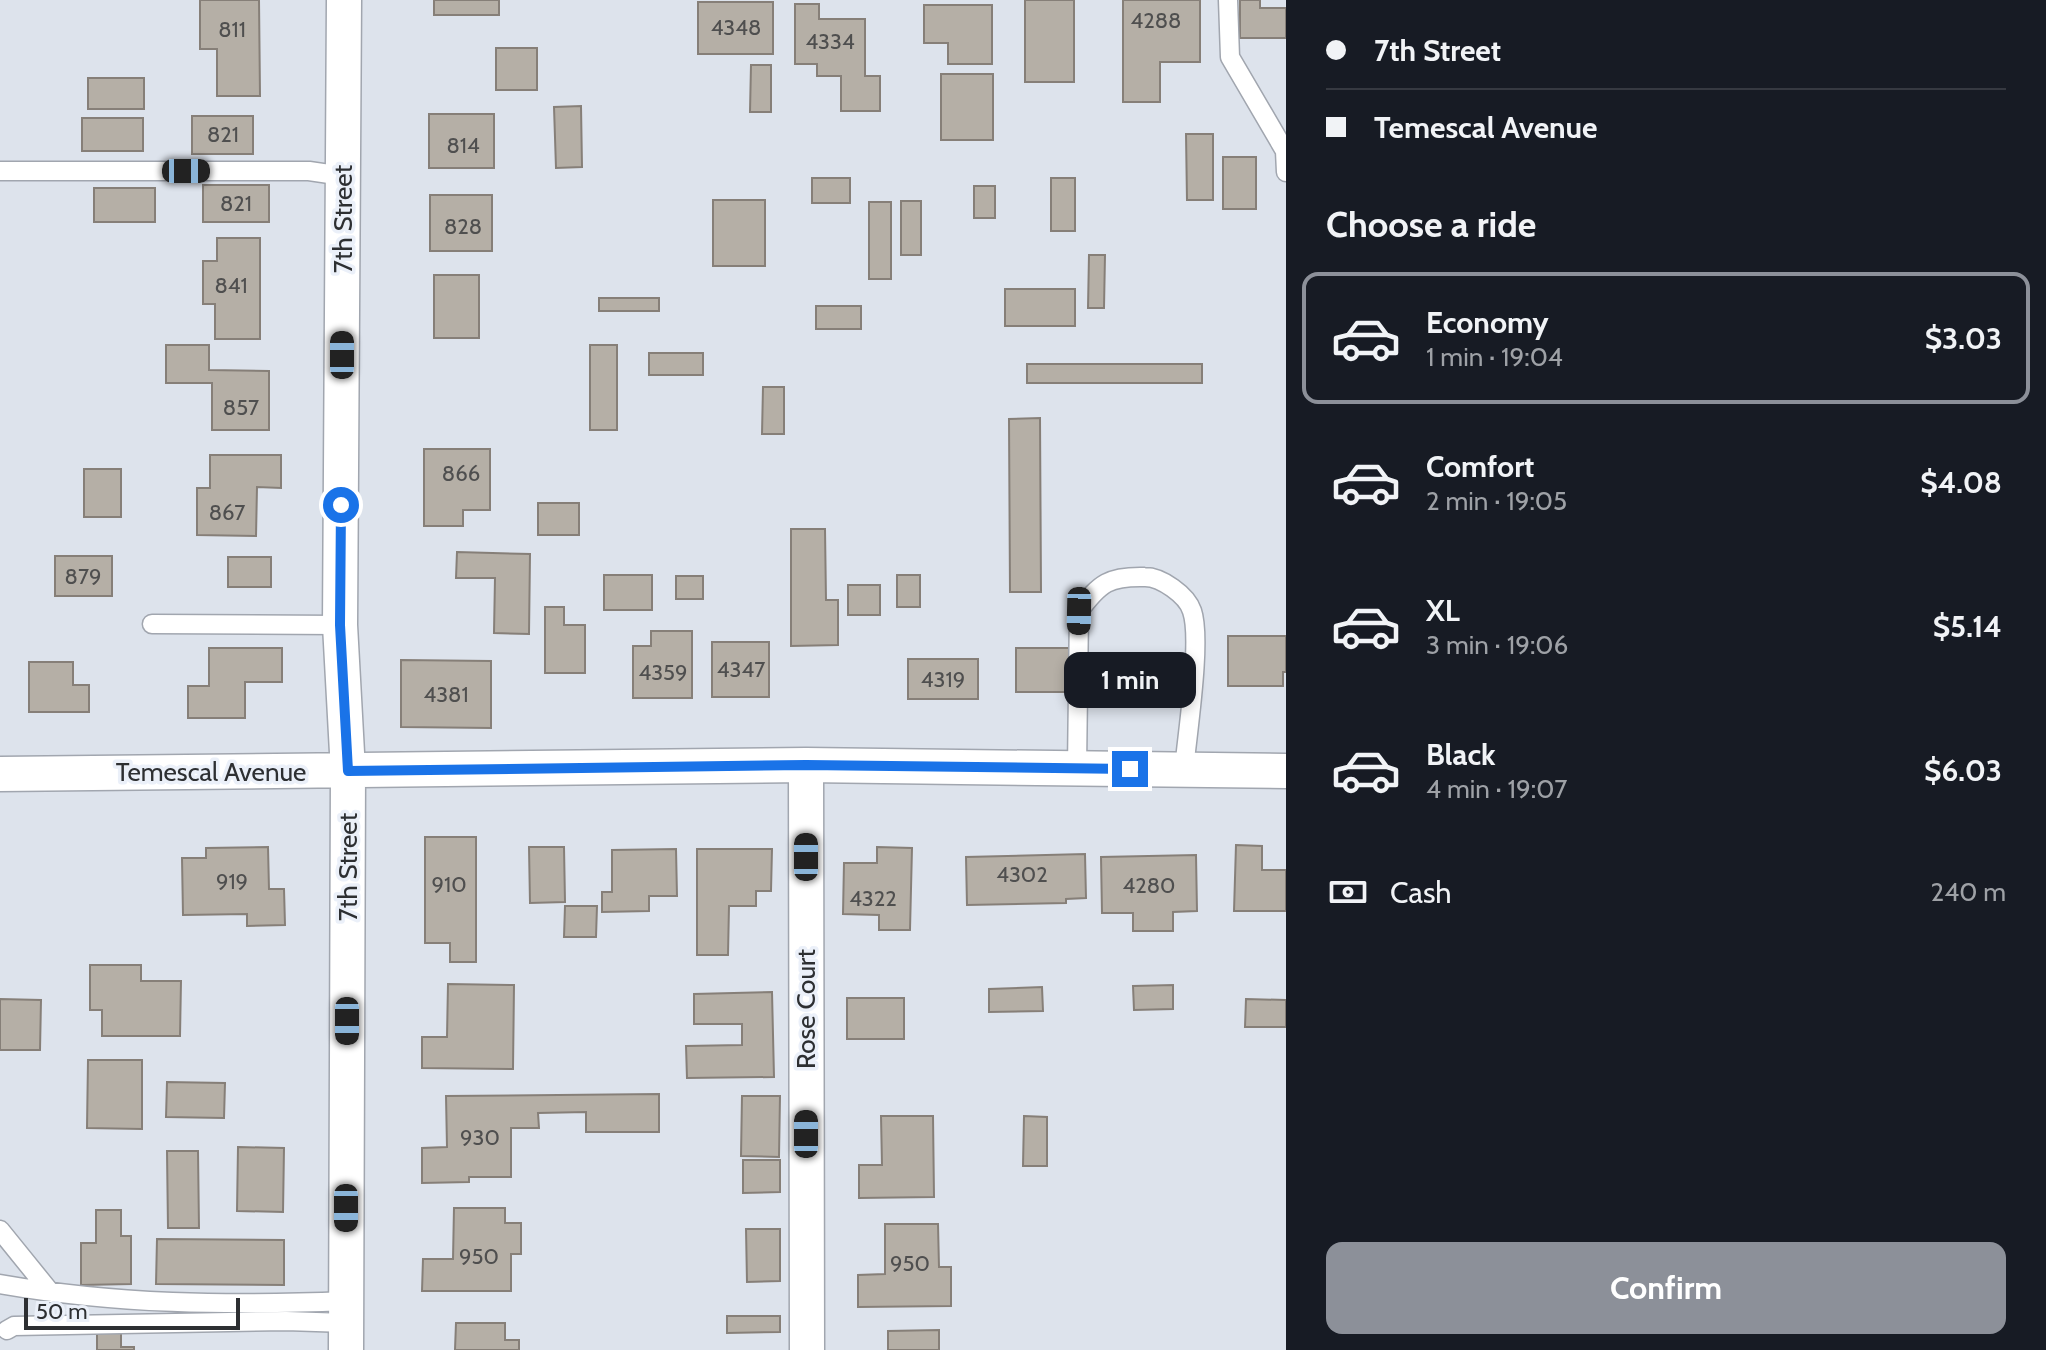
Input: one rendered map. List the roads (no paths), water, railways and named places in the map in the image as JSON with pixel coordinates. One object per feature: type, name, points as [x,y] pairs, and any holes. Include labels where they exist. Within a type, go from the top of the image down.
[{"type":"street","name":"7th Street","points":[[344,0],[340,625],[348,771],[346,1325]]},
{"type":"street","name":"Temescal Avenue","points":[[0,774],[806,765],[1286,771]]},
{"type":"street","name":"Rose Court","points":[[806,765],[807,1350]]},
{"type":"lane","points":[[1228,0],[1230,57],[1285,151],[1286,172]]},
{"type":"lane","points":[[0,171],[309,171],[343,176]]},
{"type":"lane","points":[[1077,768],[1079,611],[1105,582],[1133,576],[1153,577],[1179,594],[1192,609],[1196,632],[1184,770]]},
{"type":"lane","points":[[152,624],[340,625]]},
{"type":"lane","points":[[0,1230],[51,1293]]},
{"type":"lane","points":[[0,1284],[51,1293],[189,1303],[346,1325]]},
{"type":"lane","points":[[7,1330],[14,1326],[286,1321],[346,1325]]}]
